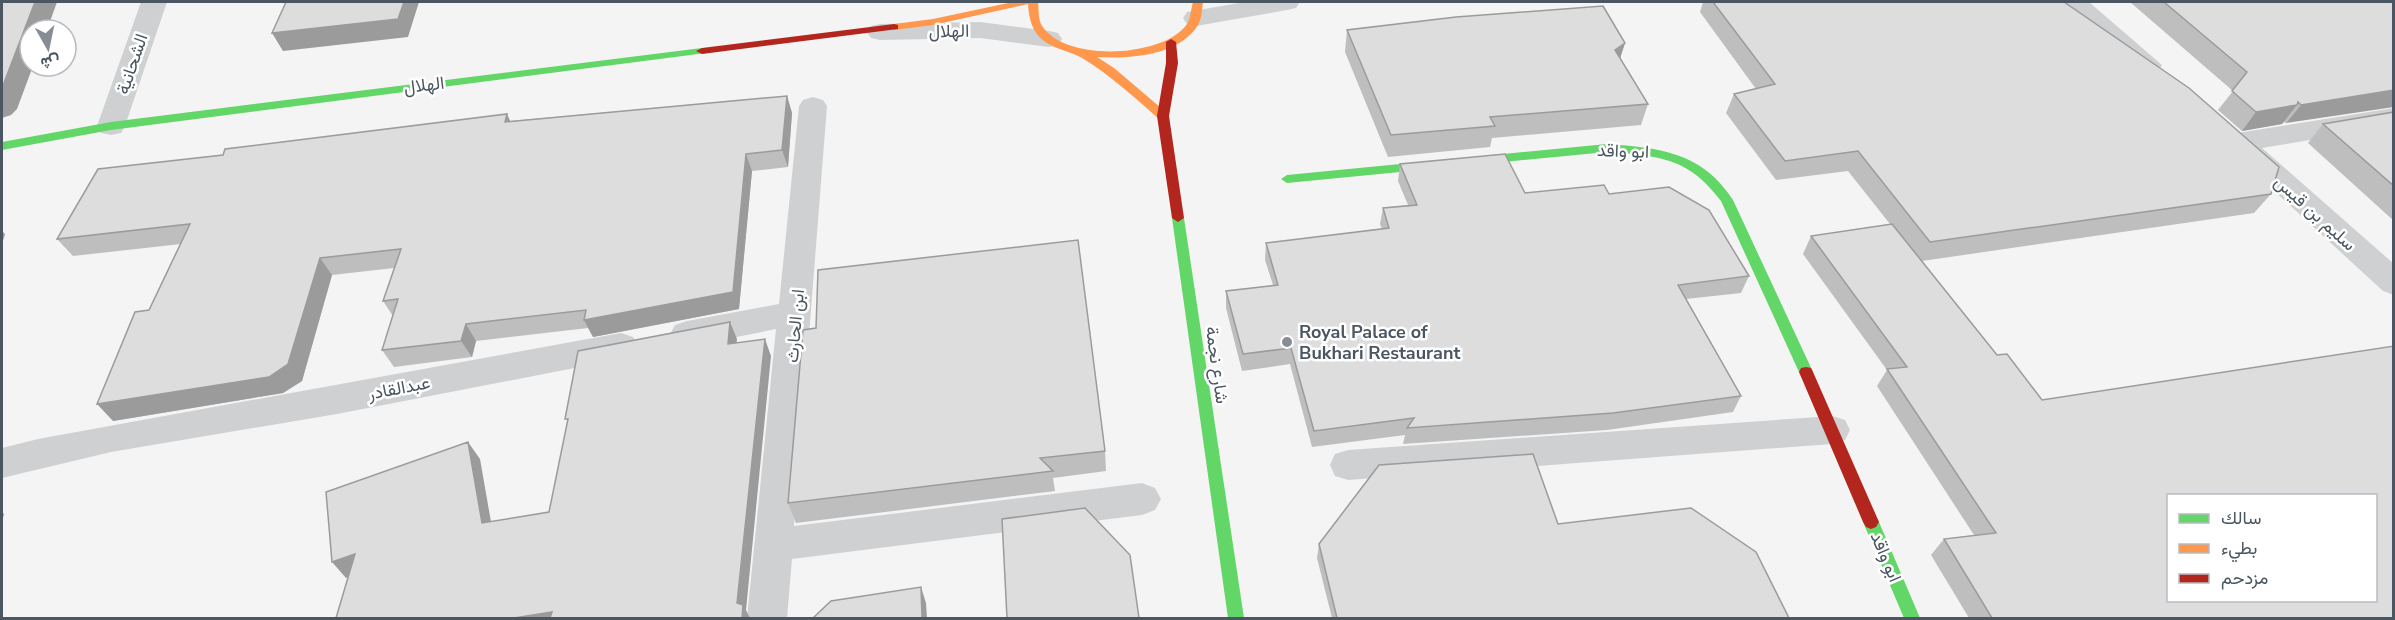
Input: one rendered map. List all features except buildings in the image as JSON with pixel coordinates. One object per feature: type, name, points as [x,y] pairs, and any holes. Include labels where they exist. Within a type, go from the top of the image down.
[{"type":"street","name":"الشحانية","points":[[111,126],[154,2]]},
{"type":"street","name":"الهلال","points":[[2,146],[111,126],[933,22],[1025,2]]},
{"type":"street","points":[[1033,2],[1034,20],[1049,39],[1081,52],[1110,70],[1163,116]]},
{"type":"street","points":[[1081,52],[1128,55],[1171,42],[1186,31],[1197,10],[1287,2]]},
{"type":"street","points":[[2074,2],[2169,83]]},
{"type":"street","name":"الهلال","points":[[848,32],[980,30],[1049,39]]},
{"type":"street","name":"شارع نجمة","points":[[1171,42],[1172,63],[1163,116],[1236,618]]},
{"type":"street","name":"ابن الحارث","points":[[767,618],[813,106]]},
{"type":"street","name":"سليم بن قيس","points":[[2394,117],[2229,135],[2394,283]]},
{"type":"street","name":"ابو واقد","points":[[1287,179],[1607,148],[1649,150],[1680,160],[1707,175],[1727,200],[1832,430],[1912,618]]},
{"type":"street","name":"عبدالقادر","points":[[2,464],[122,437],[306,405],[796,313]]},
{"type":"street","points":[[1348,465],[1832,430]]},
{"type":"street","points":[[773,545],[1142,499]]},
{"type":"traffic: fast","points":[[2,146],[111,126],[702,51]]},
{"type":"traffic: fast","points":[[1287,179],[1607,148],[1646,151],[1671,156],[1695,167],[1712,180],[1727,200],[1806,372]]},
{"type":"traffic: fast","points":[[1178,218],[1236,618]]},
{"type":"traffic: fast","points":[[1871,522],[1912,618]]},
{"type":"traffic: slow","points":[[894,27],[933,22],[1025,2]]},
{"type":"traffic: slow","points":[[1033,2],[1036,25],[1048,39],[1066,48],[1113,55],[1161,47],[1180,37],[1192,25],[1198,2]]},
{"type":"traffic: slow","points":[[1082,53],[1110,70],[1163,116]]},
{"type":"traffic: jam","points":[[702,51],[894,27]]},
{"type":"traffic: jam","points":[[1171,42],[1172,63],[1163,116],[1178,218]]},
{"type":"traffic: jam","points":[[1806,372],[1871,522]]},
{"type":"place","name":"Royal Palace of Bukhari Restaurant","points":[[1287,342]]}]
